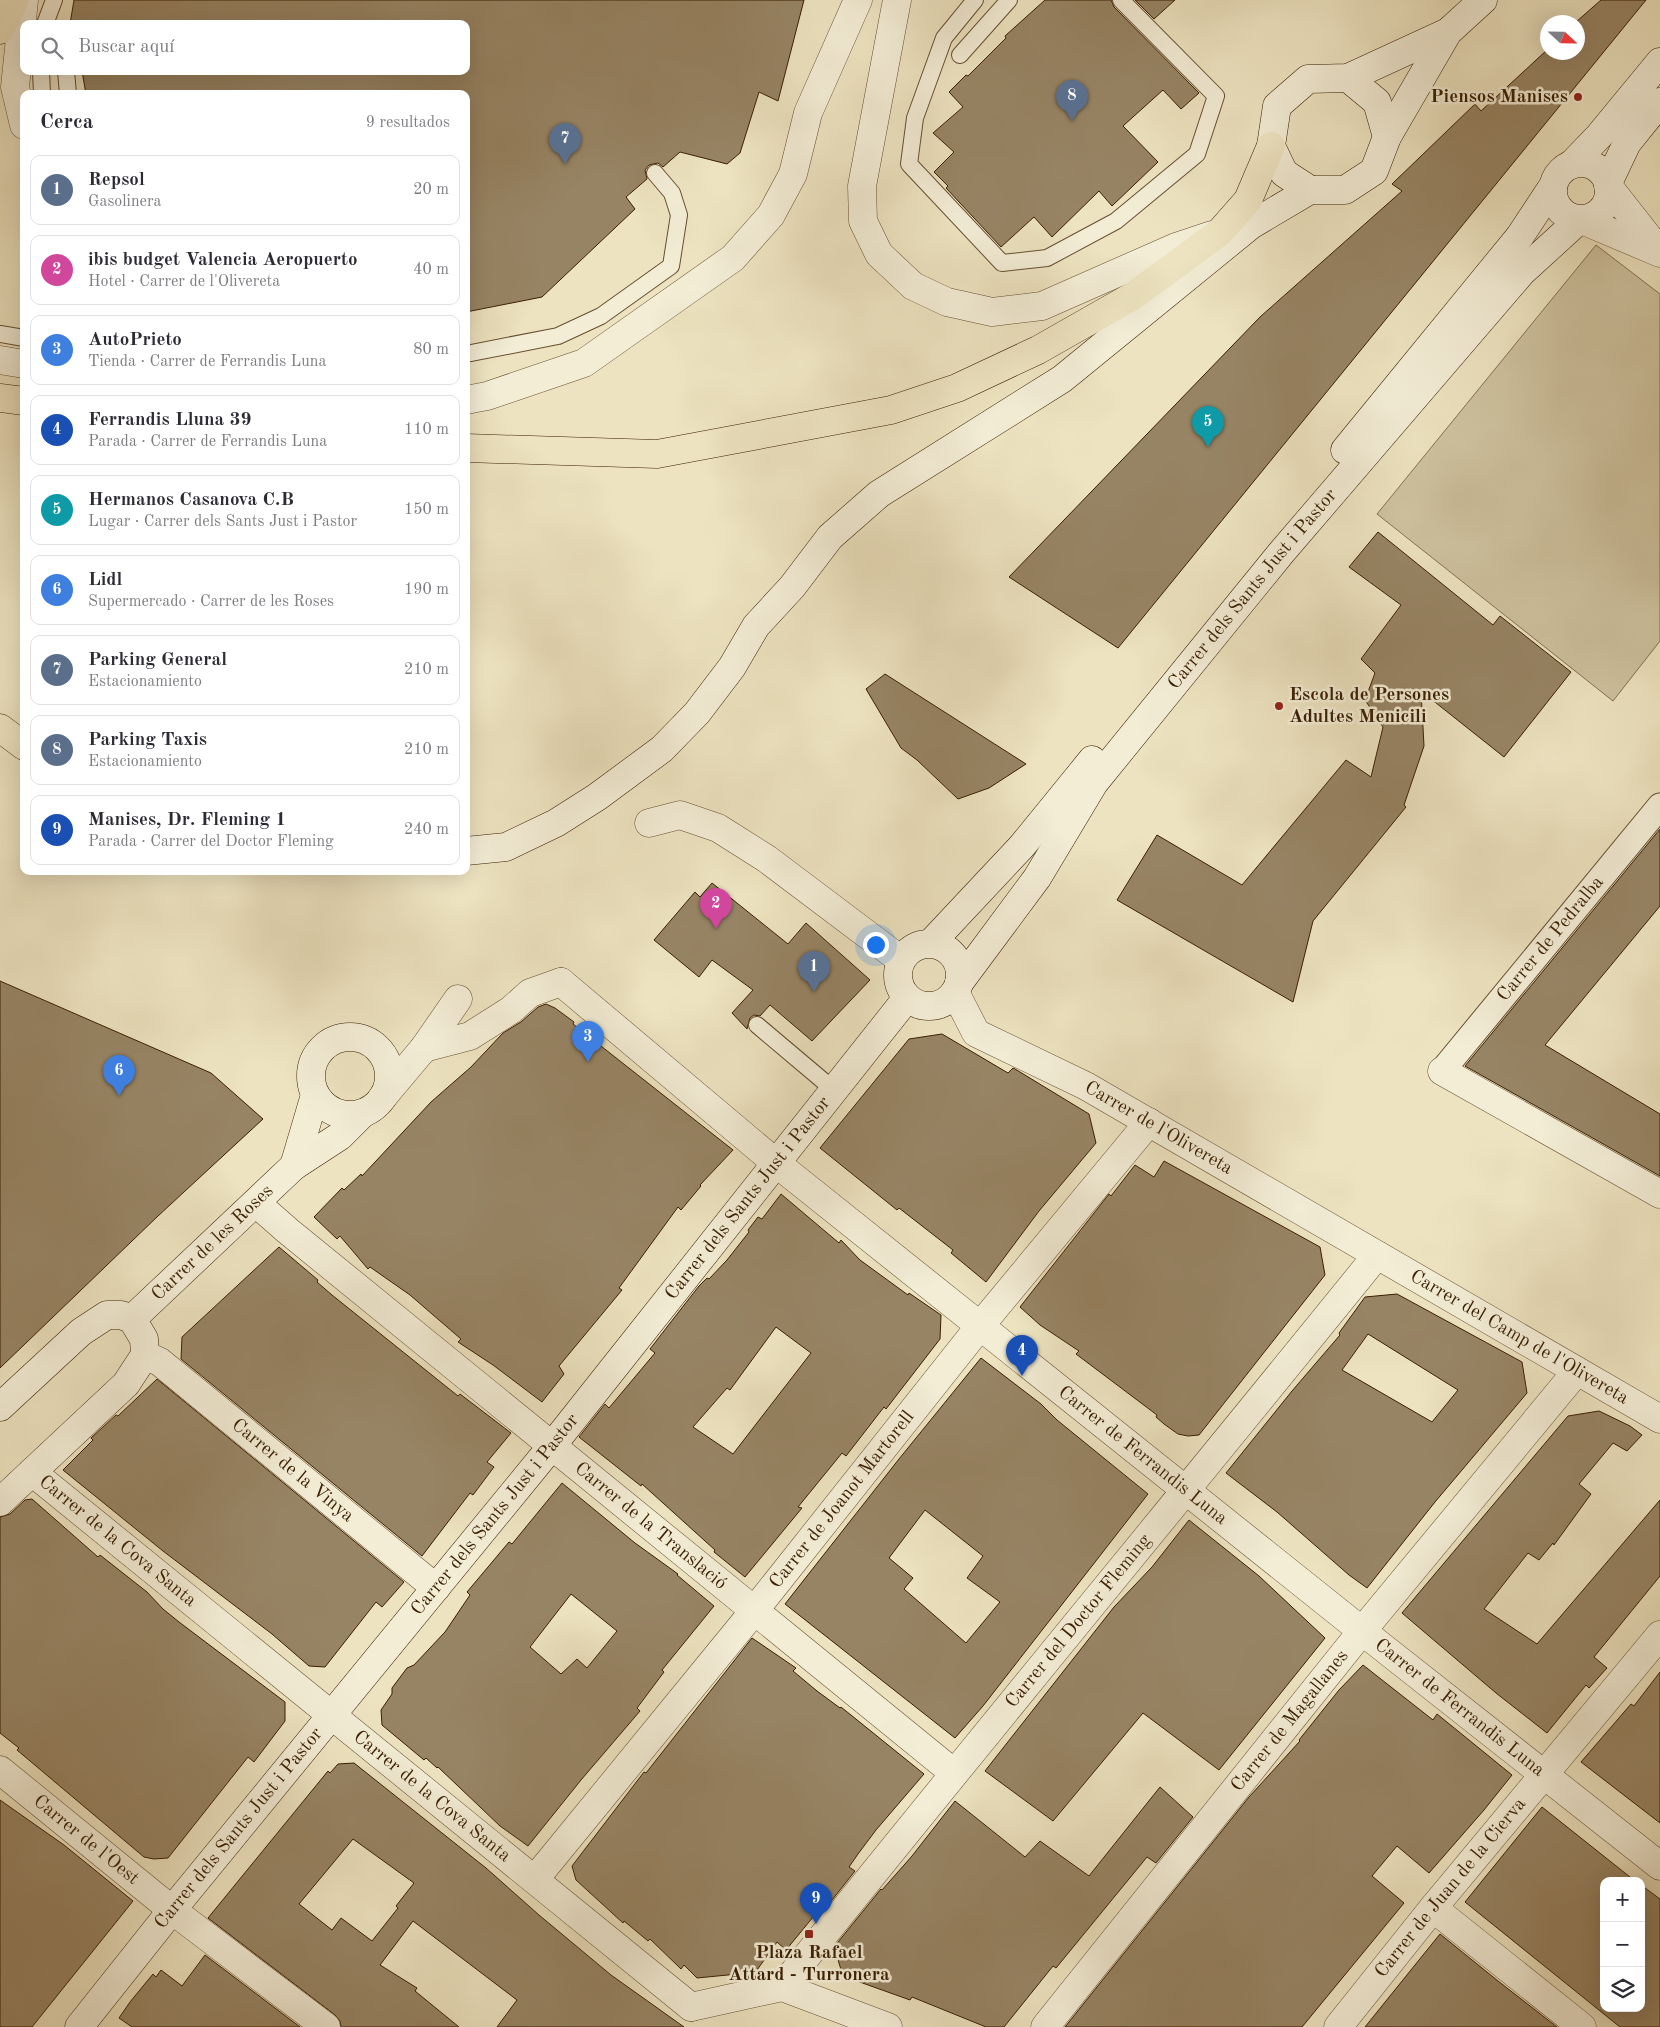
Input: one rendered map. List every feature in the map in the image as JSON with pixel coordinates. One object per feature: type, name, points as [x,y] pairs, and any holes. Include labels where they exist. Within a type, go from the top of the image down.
[{"type":"highway","points":[[0,30],[15,0]]},
{"type":"highway","points":[[470,448],[657,454],[891,410],[957,388],[1038,350],[1133,296],[1219,233],[1248,200],[1271,146]]},
{"type":"highway","points":[[0,398],[20,400]]},
{"type":"highway","points":[[0,728],[20,743]]},
{"type":"street","points":[[22,20],[24,0]]},
{"type":"street","points":[[470,399],[487,396],[584,363],[733,258],[771,216],[793,174],[808,113],[858,0]]},
{"type":"street","points":[[897,0],[862,186],[863,212],[864,220],[879,254],[913,286],[948,302],[992,312],[1042,306],[1176,247],[1219,233]]},
{"type":"street","points":[[470,851],[506,847],[556,823],[597,797],[662,749],[697,713],[732,667],[756,626],[792,587],[830,537],[879,494],[1062,379],[1251,225],[1310,190],[1345,190],[1374,171],[1387,138],[1448,32],[1482,0]]},
{"type":"street","points":[[1310,190],[1284,173],[1271,146],[1277,106],[1308,79],[1348,78],[1448,32]]},
{"type":"street","points":[[20,39],[15,88],[20,109]]},
{"type":"street","points":[[1660,62],[1599,136],[1571,165],[1559,173],[1553,186],[1556,205],[1570,218],[1581,220],[1660,252]]},
{"type":"street","points":[[1348,78],[1377,102],[1387,138]]},
{"type":"street","points":[[1581,220],[1592,218],[1606,205],[1609,196],[1608,184],[1627,143],[1660,102]]},
{"type":"street","points":[[1571,165],[1589,164],[1603,174],[1608,184],[1660,252]]},
{"type":"street","name":"Carrer dels Sants Just i Pastor","points":[[931,943],[1028,839],[1520,236],[1553,186]]},
{"type":"street","name":"Carrer dels Sants Just i Pastor","points":[[957,987],[1037,878],[1094,783],[1281,553],[1515,279],[1581,220]]},
{"type":"street","points":[[0,360],[20,363]]},
{"type":"street","name":"Carrer de Pedralba","points":[[1442,1070],[1660,806]]},
{"type":"street","points":[[649,823],[680,815],[718,828],[775,865],[901,960]]},
{"type":"street","points":[[931,943],[940,945],[954,956],[960,973],[957,987],[947,1000],[938,1005],[926,1006],[916,1004],[907,998],[901,990],[897,970],[901,960],[913,947],[931,943]]},
{"type":"street","name":"Carrer de Ferrandis Luna","points":[[424,1048],[470,1036],[511,1010],[530,993],[561,982],[776,1163],[1544,1776],[1660,1866]]},
{"type":"street","name":"Carrer de l'Olivereta","points":[[957,987],[976,1033],[1086,1086],[1378,1255]]},
{"type":"street","name":"Carrer dels Sants Just i Pastor","points":[[79,2027],[172,1910],[551,1447],[907,998]]},
{"type":"street","name":"Carrer de les Roses","points":[[132,1320],[294,1166],[340,1136],[372,1106],[424,1048],[458,999]]},
{"type":"street","name":"Carrer de les Roses","points":[[294,1166],[315,1095],[310,1074],[312,1063],[326,1045],[347,1036],[371,1043],[380,1051],[386,1062],[389,1074],[388,1087],[372,1106]]},
{"type":"street","points":[[1442,1070],[1660,1194]]},
{"type":"street","points":[[315,1095],[330,1111],[352,1116],[372,1106]]},
{"type":"street","name":"Carrer de Joanot Martorell","points":[[536,1879],[754,1611],[980,1326],[1148,1122]]},
{"type":"street","name":"Carrer de la Translació","points":[[256,1202],[288,1231],[551,1447],[954,1772]]},
{"type":"street","name":"Carrer del Camp de l'Olivereta","points":[[1378,1255],[1660,1420]]},
{"type":"street","name":"Carrer del Doctor Fleming","points":[[782,1988],[954,1772],[1378,1255]]},
{"type":"street","points":[[0,1407],[81,1332],[107,1315],[121,1315],[132,1320],[144,1339],[145,1355],[126,1384],[0,1502]]},
{"type":"street","name":"Carrer de la Vinya","points":[[145,1355],[160,1362],[436,1588]]},
{"type":"street","name":"Carrer de Magallanes","points":[[1045,2027],[1362,1631],[1577,1371]]},
{"type":"street","name":"Carrer de la Cova Santa","points":[[32,1472],[536,1879],[691,2017]]},
{"type":"street","name":"Carrer de Juan de la Cierva","points":[[1338,2027],[1433,1908],[1660,1634]]},
{"type":"street","name":"Carrer de l'Oest","points":[[0,1770],[172,1910],[326,2027]]},
{"type":"street","points":[[1433,1908],[1582,2027]]},
{"type":"street","points":[[691,2017],[782,1988],[888,2027]]},
{"type":"lane","points":[[47,20],[54,0]]},
{"type":"lane","points":[[975,0],[944,38],[915,118],[909,164],[1002,263],[1047,258],[1116,221],[1197,154],[1216,96],[1121,0]]},
{"type":"lane","points":[[960,55],[1009,0]]},
{"type":"lane","points":[[41,75],[42,90]]},
{"type":"lane","points":[[66,75],[68,90]]},
{"type":"lane","points":[[470,353],[558,336],[602,316],[671,266],[678,215],[672,193],[655,174]]},
{"type":"lane","points":[[0,334],[20,337]]},
{"type":"lane","points":[[757,1025],[834,1090]]},
{"type":"shaded area","points":[[1596,245],[1660,294],[1660,641],[1613,701],[1377,514]]},
{"type":"building","points":[[74,0],[804,0],[778,101],[759,92],[740,153],[727,164],[680,152],[663,167],[658,163],[649,165],[645,170],[647,179],[626,197],[635,209],[542,297],[470,311],[470,90],[85,90],[83,75],[470,75],[470,20],[71,20]]},
{"type":"building","points":[[1045,0],[1111,0],[1114,7],[1199,93],[1181,109],[1163,90],[1123,126],[1158,162],[1112,206],[1099,191],[1052,237],[1034,217],[1001,247],[946,188],[948,186],[934,172],[954,152],[933,133],[963,107],[949,92],[1006,38],[1005,36]]},
{"type":"building","points":[[1135,0],[1175,0],[1154,19]]},
{"type":"building","points":[[1601,0],[1646,0],[1118,648],[1009,577],[1260,317],[1402,191],[1392,184],[1475,104],[1481,111],[1540,56],[1540,60],[1585,60],[1584,15]]},
{"type":"building","points":[[1378,532],[1493,625],[1500,616],[1571,672],[1504,757],[1421,691],[1424,746],[1404,805],[1406,807],[1313,921],[1293,1002],[1117,900],[1157,835],[1242,885],[1346,760],[1371,777],[1383,727],[1365,700],[1375,673],[1361,659],[1401,605],[1349,567]]},
{"type":"building","points":[[885,674],[1026,764],[989,788],[958,799],[917,760],[901,748],[866,689]]},
{"type":"building","points":[[1660,829],[1660,906],[1545,1045],[1660,1114],[1660,1176],[1465,1066]]},
{"type":"building","points":[[712,883],[788,944],[806,923],[870,980],[812,1041],[770,1005],[760,1016],[754,1015],[750,1018],[747,1029],[732,1013],[753,990],[712,960],[699,977],[654,940],[695,892],[700,897]]},
{"type":"building","points":[[0,981],[211,1073],[263,1119],[158,1216],[0,1368]]},
{"type":"building","points":[[546,1004],[555,1008],[574,1022],[573,1024],[733,1150],[700,1185],[681,1210],[678,1207],[619,1288],[622,1290],[559,1366],[564,1374],[542,1402],[493,1365],[458,1342],[461,1339],[410,1295],[370,1267],[368,1269],[340,1236],[337,1239],[314,1217],[342,1188],[344,1190],[361,1174],[362,1176],[431,1102],[471,1067],[503,1033],[521,1022],[538,1007]]},
{"type":"building","points":[[942,1034],[1008,1073],[1013,1068],[1015,1069],[1089,1114],[1096,1143],[1039,1211],[986,1282],[951,1253],[953,1250],[899,1208],[897,1210],[820,1148],[909,1039]]},
{"type":"building","points":[[1164,1161],[1320,1247],[1325,1275],[1199,1435],[1188,1436],[1178,1434],[1164,1424],[1156,1417],[1157,1415],[1076,1354],[1079,1351],[1040,1325],[1020,1307],[1109,1194],[1111,1196],[1135,1165],[1154,1177]]},
{"type":"building","points":[[781,1194],[839,1243],[841,1240],[860,1260],[908,1295],[909,1293],[941,1315],[940,1339],[886,1409],[884,1407],[846,1456],[842,1453],[798,1507],[802,1508],[745,1577],[714,1552],[715,1550],[642,1484],[641,1486],[579,1437],[605,1404],[609,1408],[655,1353],[650,1349],[699,1286],[707,1278],[709,1279],[727,1260],[758,1217],[762,1219]],"holes":[[[776,1327],[811,1353],[733,1454],[693,1427],[727,1388],[730,1390]]]},
{"type":"building","points":[[279,1247],[318,1280],[317,1282],[332,1295],[458,1396],[460,1394],[511,1433],[487,1462],[494,1467],[473,1495],[470,1493],[422,1556],[181,1359],[182,1337]]},
{"type":"building","points":[[1397,1294],[1522,1362],[1527,1393],[1435,1502],[1367,1588],[1349,1575],[1277,1512],[1226,1473],[1340,1335],[1339,1333],[1365,1297]],"holes":[[[1368,1334],[1458,1390],[1432,1422],[1342,1370]]]},
{"type":"building","points":[[981,1358],[1041,1404],[1057,1420],[1148,1494],[983,1706],[955,1738],[785,1604]],"holes":[[[925,1510],[983,1556],[967,1578],[1000,1602],[966,1643],[904,1589],[913,1578],[889,1558]]]},
{"type":"building","points":[[157,1379],[404,1582],[382,1607],[376,1602],[325,1667],[309,1666],[272,1634],[163,1551],[63,1470],[93,1440],[91,1438],[116,1415],[118,1416]]},
{"type":"building","points":[[1599,1411],[1630,1426],[1642,1435],[1627,1451],[1613,1443],[1579,1484],[1591,1494],[1554,1545],[1553,1543],[1539,1560],[1528,1553],[1484,1609],[1537,1644],[1660,1500],[1660,1576],[1594,1657],[1607,1668],[1589,1688],[1586,1685],[1547,1733],[1496,1693],[1402,1613],[1568,1416]]},
{"type":"building","points":[[562,1483],[635,1543],[678,1574],[714,1606],[662,1670],[664,1672],[637,1708],[640,1711],[528,1846],[500,1826],[438,1767],[426,1758],[424,1760],[382,1725],[381,1710],[392,1694],[392,1688],[407,1668],[414,1665],[445,1632],[470,1595],[467,1592],[509,1542],[512,1544]],"holes":[[[571,1594],[617,1631],[587,1668],[577,1659],[561,1674],[530,1647]]]},
{"type":"building","points":[[32,1499],[98,1557],[100,1555],[147,1592],[179,1622],[285,1702],[285,1721],[254,1762],[248,1757],[168,1858],[154,1859],[144,1857],[17,1750],[19,1748],[0,1733],[0,1517],[10,1514],[25,1500]]},
{"type":"building","points":[[1189,1520],[1259,1576],[1325,1638],[1219,1770],[1143,1713],[1053,1821],[985,1771],[1114,1607],[1152,1567]]},
{"type":"building","points":[[752,1638],[796,1668],[793,1671],[817,1691],[841,1707],[924,1774],[858,1854],[849,1867],[855,1871],[824,1910],[823,1905],[786,1950],[777,1942],[757,1970],[748,1973],[697,1978],[684,1965],[681,1969],[650,1939],[648,1941],[624,1921],[623,1923],[576,1880],[572,1866],[644,1772],[646,1773]]},
{"type":"building","points":[[1363,1665],[1433,1720],[1437,1714],[1512,1775],[1484,1810],[1429,1873],[1397,1846],[1372,1876],[1404,1903],[1302,2027],[1065,2027],[1249,1797],[1300,1741],[1339,1690]]},
{"type":"building","points":[[1660,1672],[1660,1823],[1581,1762],[1631,1704],[1634,1706]]},
{"type":"building","points":[[354,1763],[486,1868],[611,1975],[684,2027],[497,2027],[517,2000],[413,1921],[380,1965],[417,1988],[415,1991],[459,2027],[341,2027],[340,2021],[335,2015],[208,1918],[328,1771],[330,1773],[338,1764]],"holes":[[[353,1839],[414,1883],[396,1906],[398,1908],[372,1941],[341,1918],[332,1930],[299,1904]]]},
{"type":"building","points":[[1160,1787],[1193,1817],[1156,1863],[1147,1857],[1056,1968],[1053,1966],[1004,2027],[986,2027],[912,1997],[910,2000],[843,1976],[834,1947],[881,1889],[912,1856],[955,1801],[1025,1857],[1040,1841],[1089,1876]]},
{"type":"building","points":[[0,1800],[64,1845],[133,1901],[32,2027],[0,2027]]},
{"type":"building","points":[[1542,1807],[1630,1877],[1600,1877],[1600,2011],[1465,1902]]},
{"type":"building","points":[[1645,1888],[1660,1899],[1660,2027],[1620,2027],[1601,2012],[1645,2012]]},
{"type":"building","points":[[1440,1934],[1498,1981],[1557,2027],[1365,2027]]},
{"type":"building","points":[[205,1955],[300,2027],[132,2027],[119,2018],[153,1974],[156,1977],[161,1970],[182,1986]]},
{"type":"place","name":"Piensos Manises","points":[[1578,97]]},
{"type":"place","name":"Parking Taxis","points":[[1072,121]]},
{"type":"place","name":"Parking General","points":[[565,164]]},
{"type":"place","name":"Hermanos Casanova C.B","points":[[1208,447]]},
{"type":"place","name":"Escola de Persones Adultes Menicili","points":[[1279,706]]},
{"type":"place","name":"ibis budget Valencia Aeropuerto","points":[[716,929]]},
{"type":"place","name":"Repsol","points":[[814,992]]},
{"type":"place","name":"AutoPrieto","points":[[588,1062]]},
{"type":"place","name":"Lidl","points":[[119,1096]]},
{"type":"place","name":"Ferrandis Lluna 39","points":[[1022,1376]]},
{"type":"place","name":"Manises, Dr. Fleming 1","points":[[816,1924]]},
{"type":"place","name":"Plaza Rafael Attard - Turronera","points":[[809,1934]]}]
